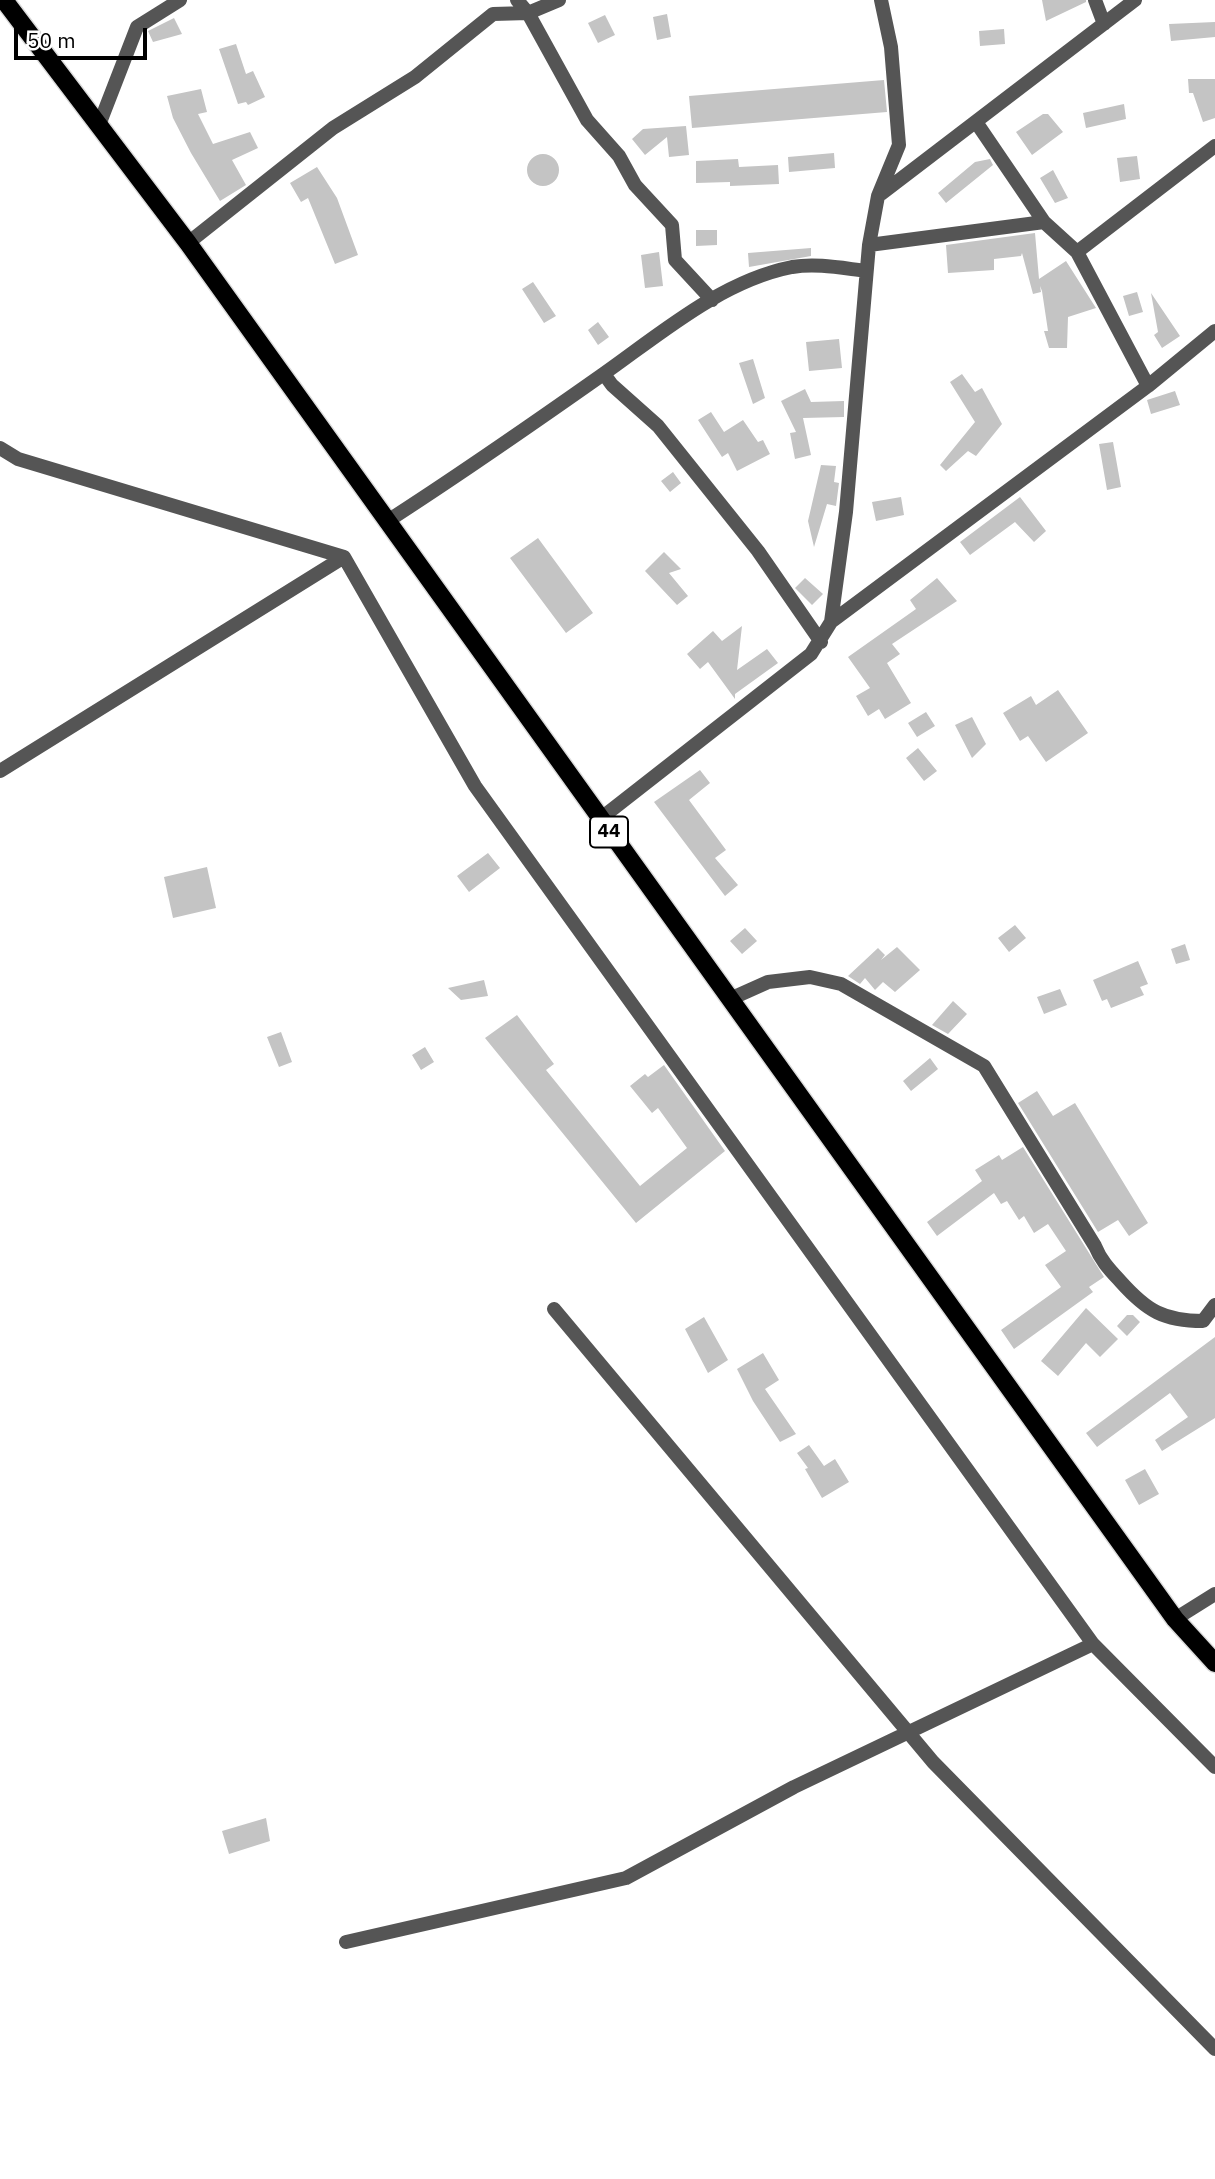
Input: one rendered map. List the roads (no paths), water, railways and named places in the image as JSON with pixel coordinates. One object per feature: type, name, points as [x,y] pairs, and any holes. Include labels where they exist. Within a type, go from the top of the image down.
[{"type":"main road","name":"44","points":[[4,0],[188,243],[1175,1619],[1215,1663]]},
{"type":"street","points":[[99,125],[137,27],[180,0]]},
{"type":"street","points":[[517,0],[528,13],[587,120],[620,156],[635,185],[672,225],[675,260],[712,300]]},
{"type":"street","points":[[188,243],[333,128],[415,77],[493,14],[528,13],[559,0]]},
{"type":"street","points":[[600,819],[811,654],[821,642],[831,622],[846,512],[869,244],[878,196],[899,145],[891,47],[881,0]]},
{"type":"street","points":[[1095,0],[1104,24]]},
{"type":"street","points":[[878,196],[1135,0]]},
{"type":"street","points":[[976,122],[1044,222],[1077,252],[1148,386]]},
{"type":"street","points":[[1077,252],[1215,146]]},
{"type":"street","points":[[869,244],[1044,222]]},
{"type":"street","points":[[386,522],[712,300],[760,277],[791,268],[820,264],[866,271]]},
{"type":"street","points":[[831,622],[1148,386],[1215,331]]},
{"type":"street","points":[[604,374],[675,447],[758,551],[821,642]]},
{"type":"street","points":[[0,448],[18,459],[344,557],[475,786],[1093,1644],[1215,1767]]},
{"type":"street","points":[[0,771],[344,557]]},
{"type":"street","points":[[730,999],[768,982],[810,977],[841,984],[984,1066],[1095,1246],[1100,1259],[1127,1289],[1147,1309],[1178,1321],[1203,1321],[1215,1305]]},
{"type":"street","points":[[555,1309],[933,1762],[1215,2049]]},
{"type":"street","points":[[1175,1619],[1215,1594]]},
{"type":"street","points":[[346,1942],[626,1878],[794,1787],[1093,1644]]}]
